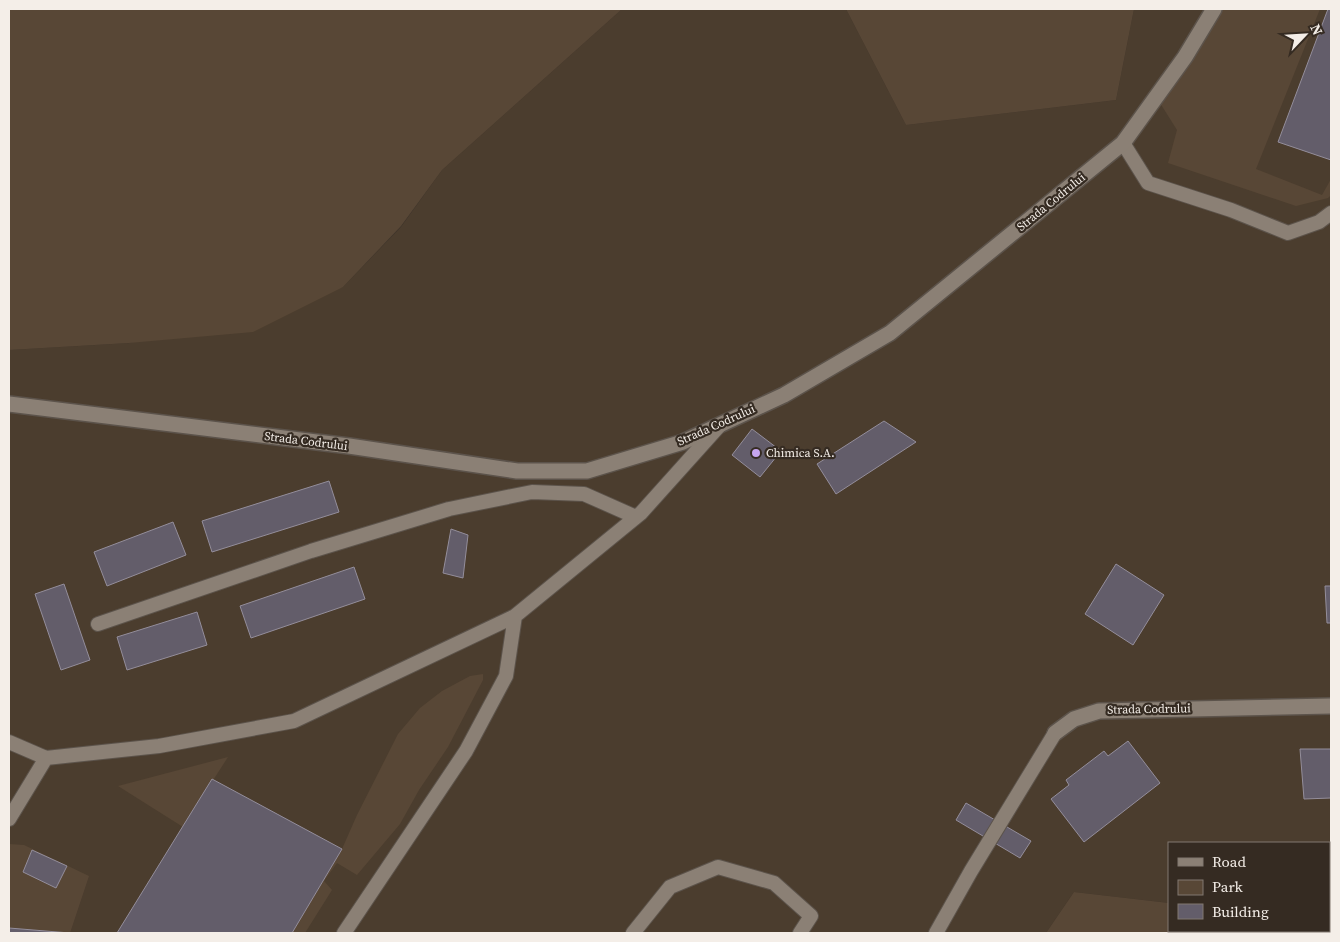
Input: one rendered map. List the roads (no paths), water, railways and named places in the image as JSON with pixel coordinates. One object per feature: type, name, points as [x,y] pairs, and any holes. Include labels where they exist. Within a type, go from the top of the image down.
[{"type":"street","name":"Strada Codrului","points":[[9,404],[349,446],[517,471],[587,471],[683,442],[784,395],[890,333],[1123,143],[1185,57],[1214,9]]},
{"type":"street","name":"Strada Codrului","points":[[1055,732],[1074,718],[1099,710],[1331,706]]},
{"type":"lane","points":[[1123,143],[1148,183],[1231,210],[1288,233],[1319,222],[1331,213]]},
{"type":"lane","points":[[9,742],[46,758],[159,746],[294,721],[515,616],[636,517],[720,424]]},
{"type":"lane","points":[[98,624],[311,550],[449,509],[532,492],[584,494],[636,517]]},
{"type":"lane","points":[[344,933],[475,734],[506,676],[515,616]]},
{"type":"lane","name":"Strada Codrului","points":[[936,933],[1055,732]]},
{"type":"lane","points":[[9,819],[46,758]]},
{"type":"lane","points":[[633,933],[670,887],[718,867],[774,883],[811,916],[800,933]]},
{"type":"place","name":"Chimica S.A.","points":[[756,453]]}]
